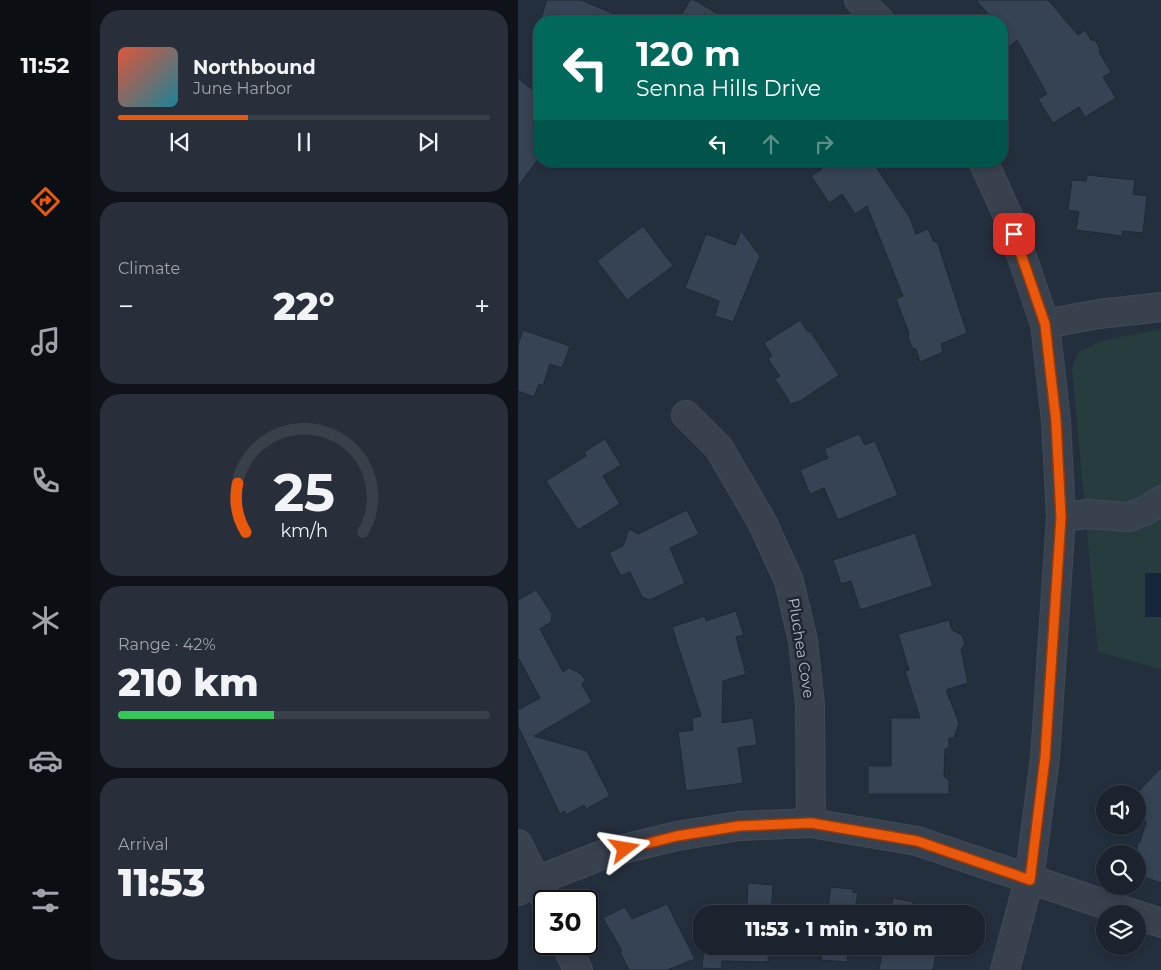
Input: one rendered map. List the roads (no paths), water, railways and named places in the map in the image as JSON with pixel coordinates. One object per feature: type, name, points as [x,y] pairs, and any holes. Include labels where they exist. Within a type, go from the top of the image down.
[{"type":"street","points":[[859,0],[874,15]]},
{"type":"street","points":[[986,167],[1008,216],[1045,324],[1056,421],[1061,517],[1045,758],[1030,880],[1005,970]]},
{"type":"street","points":[[1045,324],[1099,314],[1162,307]]},
{"type":"street","name":"Pluchea Cove","points":[[686,415],[719,448],[762,522],[790,581],[803,641],[810,705],[811,823]]},
{"type":"street","points":[[1061,517],[1087,514],[1128,517],[1145,511],[1162,500]]},
{"type":"street","points":[[535,890],[607,854],[677,836],[739,826],[811,823],[917,841],[1106,905]]},
{"type":"street","points":[[518,844],[533,891]]},
{"type":"street","points":[[1146,918],[1162,923]]},
{"type":"street","points":[[571,955],[578,970]]},
{"type":"water","points":[[1145,573],[1161,573],[1161,617],[1145,617]]}]
